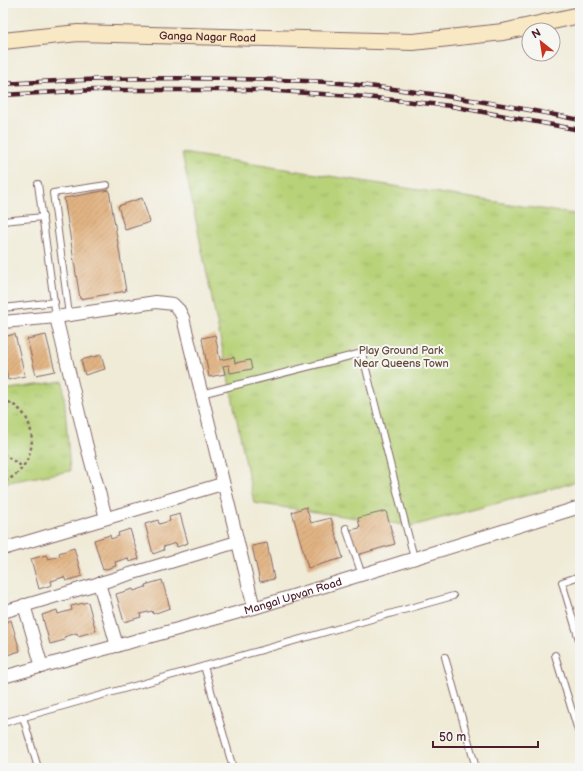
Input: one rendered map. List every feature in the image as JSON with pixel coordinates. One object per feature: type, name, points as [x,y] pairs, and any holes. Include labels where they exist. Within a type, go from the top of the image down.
[{"type":"main road","name":"Ganga Nagar Road","points":[[3,41],[78,33],[413,42],[451,39],[503,32],[580,15]]},
{"type":"street","points":[[3,322],[56,317],[156,302],[174,304],[179,310],[182,318],[254,608]]},
{"type":"street","points":[[56,317],[86,444],[106,518]]},
{"type":"street","points":[[3,549],[222,484]]},
{"type":"street","name":"Mangal Upvan Road","points":[[3,677],[254,608],[580,507]]},
{"type":"street","points":[[3,612],[237,542]]},
{"type":"street","points":[[99,583],[117,646]]},
{"type":"street","points":[[24,605],[42,666]]},
{"type":"lane","points":[[38,184],[56,317]]},
{"type":"lane","points":[[69,315],[52,193],[106,185]]},
{"type":"lane","points":[[3,221],[43,216]]},
{"type":"lane","points":[[3,308],[54,302]]},
{"type":"lane","points":[[201,394],[362,353],[414,558]]},
{"type":"lane","points":[[346,528],[362,575]]},
{"type":"lane","points":[[580,576],[562,582],[580,643]]},
{"type":"lane","points":[[3,723],[453,596]]},
{"type":"lane","points":[[555,656],[580,737]]},
{"type":"lane","points":[[444,657],[476,768]]},
{"type":"lane","points":[[204,666],[232,768]]},
{"type":"lane","points":[[24,717],[38,768]]},
{"type":"path","points":[[3,399],[19,409],[25,416],[32,439],[30,452],[23,467],[18,473],[3,482]]},
{"type":"path","points":[[3,414],[11,403]]},
{"type":"path","points":[[3,454],[23,467]]},
{"type":"green space","name":"Play Ground Park Near Queens Town","points":[[182,153],[580,215],[580,481],[412,526],[254,503]]},
{"type":"green space","points":[[63,381],[70,471],[3,483],[3,390]]},
{"type":"building","points":[[109,190],[126,291],[80,299],[64,198]]},
{"type":"building","points":[[142,198],[150,222],[125,230],[118,206]]},
{"type":"building","points":[[15,334],[25,376],[8,380],[3,358],[3,337]]},
{"type":"building","points":[[46,335],[55,371],[36,375],[27,339]]},
{"type":"building","points":[[215,335],[220,360],[234,357],[235,363],[250,360],[252,369],[230,373],[229,365],[223,366],[225,374],[209,377],[202,338]]},
{"type":"building","points":[[101,355],[105,369],[85,375],[81,360]]},
{"type":"building","points":[[306,507],[311,523],[331,518],[343,558],[308,568],[292,512]]},
{"type":"building","points":[[386,511],[395,544],[357,555],[350,530],[360,528],[358,518]]},
{"type":"building","points":[[180,514],[188,543],[177,547],[176,543],[163,547],[164,550],[153,554],[145,524],[158,520],[159,524],[170,521],[169,517]]},
{"type":"building","points":[[130,529],[139,559],[129,562],[128,558],[115,562],[116,566],[103,570],[94,540],[110,535],[111,539],[119,536],[118,533]]},
{"type":"building","points":[[267,543],[274,579],[260,582],[252,546]]},
{"type":"building","points":[[74,548],[82,576],[66,581],[64,577],[51,581],[52,585],[39,589],[31,559],[46,555],[48,559],[60,556],[59,553]]},
{"type":"building","points":[[162,580],[170,608],[153,614],[152,611],[140,614],[141,617],[124,622],[116,594],[133,589],[134,591],[146,587],[145,585]]},
{"type":"building","points":[[88,602],[96,631],[78,636],[77,633],[64,637],[65,640],[50,644],[42,615],[57,610],[58,614],[72,610],[71,606]]},
{"type":"building","points":[[11,620],[20,651],[4,656],[3,623]]},
{"type":"railway","points":[[3,84],[148,78],[207,78],[322,82],[379,87],[437,95],[580,120]]},
{"type":"railway","points":[[3,95],[94,90],[264,90],[366,97],[451,106],[580,130]]}]
